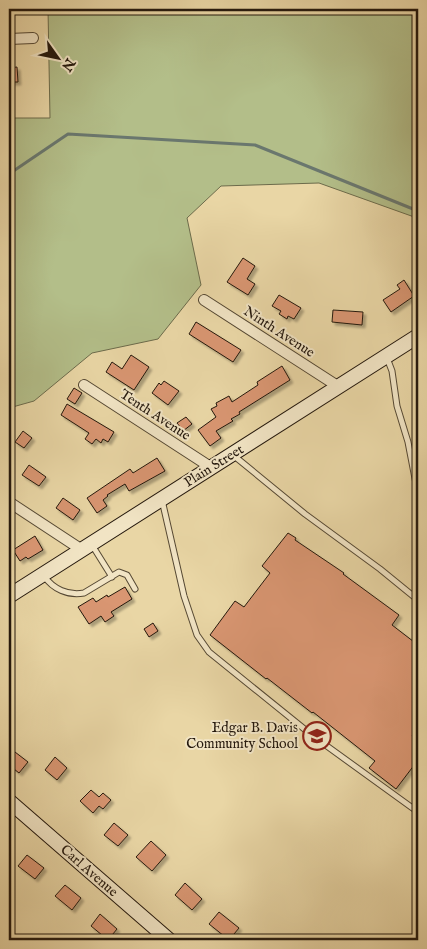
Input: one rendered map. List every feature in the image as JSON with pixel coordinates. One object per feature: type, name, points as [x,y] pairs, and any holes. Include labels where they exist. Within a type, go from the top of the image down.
[{"type":"main road","name":"Plain Street","points":[[9,596],[418,336]]},
{"type":"main road","name":"Carl Avenue","points":[[9,801],[169,940]]},
{"type":"street","points":[[9,39],[33,38]]},
{"type":"street","name":"Ninth Avenue","points":[[204,300],[339,387]]},
{"type":"street","name":"Tenth Avenue","points":[[84,385],[212,468]]},
{"type":"street","points":[[9,502],[87,547]]},
{"type":"lane","points":[[386,357],[392,371],[418,494]]},
{"type":"lane","points":[[232,455],[305,514],[418,600]]},
{"type":"lane","points":[[162,500],[184,596],[197,635],[209,652],[313,736],[418,812]]},
{"type":"lane","points":[[87,547],[112,577]]},
{"type":"lane","points":[[43,574],[49,583],[71,593],[78,594],[84,592],[119,572],[127,575],[135,589]]},
{"type":"green space","points":[[48,9],[418,9],[418,217],[319,183],[221,186],[187,218],[201,285],[158,339],[92,353],[34,401],[9,408],[9,118],[50,118]]},
{"type":"building","points":[[17,67],[18,82],[9,82],[9,68]]},
{"type":"building","points":[[243,258],[255,266],[247,279],[255,284],[248,295],[227,282]]},
{"type":"building","points":[[404,280],[414,296],[391,312],[383,300],[400,289],[397,285]]},
{"type":"building","points":[[279,295],[301,308],[294,319],[288,316],[287,319],[279,314],[281,311],[272,306]]},
{"type":"building","points":[[333,310],[363,312],[362,325],[332,322]]},
{"type":"building","points":[[196,322],[241,350],[233,362],[189,334]]},
{"type":"building","points":[[131,355],[149,367],[134,390],[106,372],[112,362],[122,369]]},
{"type":"building","points":[[282,366],[290,380],[239,412],[240,414],[231,419],[233,421],[216,431],[221,438],[210,446],[198,430],[216,417],[211,409],[217,406],[216,403],[229,396],[232,402],[258,385],[257,382]]},
{"type":"building","points":[[164,381],[179,391],[168,405],[152,393],[159,383],[161,385]]},
{"type":"building","points":[[74,388],[82,393],[75,404],[67,399]]},
{"type":"building","points":[[67,404],[114,432],[108,442],[103,439],[101,443],[96,439],[92,444],[85,439],[89,433],[61,415]]},
{"type":"building","points":[[186,417],[192,424],[183,431],[177,423]]},
{"type":"building","points":[[23,431],[32,438],[24,448],[15,442]]},
{"type":"building","points":[[157,458],[165,471],[129,491],[125,484],[107,495],[103,500],[107,506],[97,513],[87,498],[130,469],[133,473]]},
{"type":"building","points":[[29,465],[46,477],[39,486],[22,475]]},
{"type":"building","points":[[63,498],[80,510],[73,520],[56,508]]},
{"type":"building","points":[[288,533],[399,615],[392,625],[418,645],[418,728],[412,736],[418,742],[418,760],[396,789],[369,768],[375,761],[210,635],[235,601],[244,607],[270,573],[262,566]]},
{"type":"building","points":[[35,536],[43,550],[28,559],[26,557],[20,561],[13,550]]},
{"type":"building","points":[[125,587],[132,599],[111,612],[114,616],[105,622],[101,616],[89,624],[78,607],[93,598],[96,602],[107,595],[108,597]]},
{"type":"building","points":[[153,623],[158,631],[149,637],[144,629]]},
{"type":"building","points":[[15,752],[28,762],[19,773],[9,765],[9,759]]},
{"type":"building","points":[[55,757],[67,768],[57,780],[45,770]]},
{"type":"building","points":[[91,790],[99,797],[103,793],[111,800],[103,809],[99,806],[93,813],[80,801]]},
{"type":"building","points":[[114,823],[128,835],[118,846],[104,835]]},
{"type":"building","points":[[151,841],[166,855],[152,871],[136,857]]},
{"type":"building","points":[[27,855],[44,868],[35,879],[18,866]]},
{"type":"building","points":[[185,883],[202,899],[192,910],[175,895]]},
{"type":"building","points":[[65,885],[81,898],[72,910],[55,896]]},
{"type":"building","points":[[219,912],[239,928],[229,940],[209,924]]},
{"type":"building","points":[[100,914],[117,929],[108,940],[91,926]]},
{"type":"waterway","points":[[9,174],[68,134],[255,145],[418,211]]},
{"type":"place","name":"Edgar B. Davis Community School","points":[[317,736]]}]
